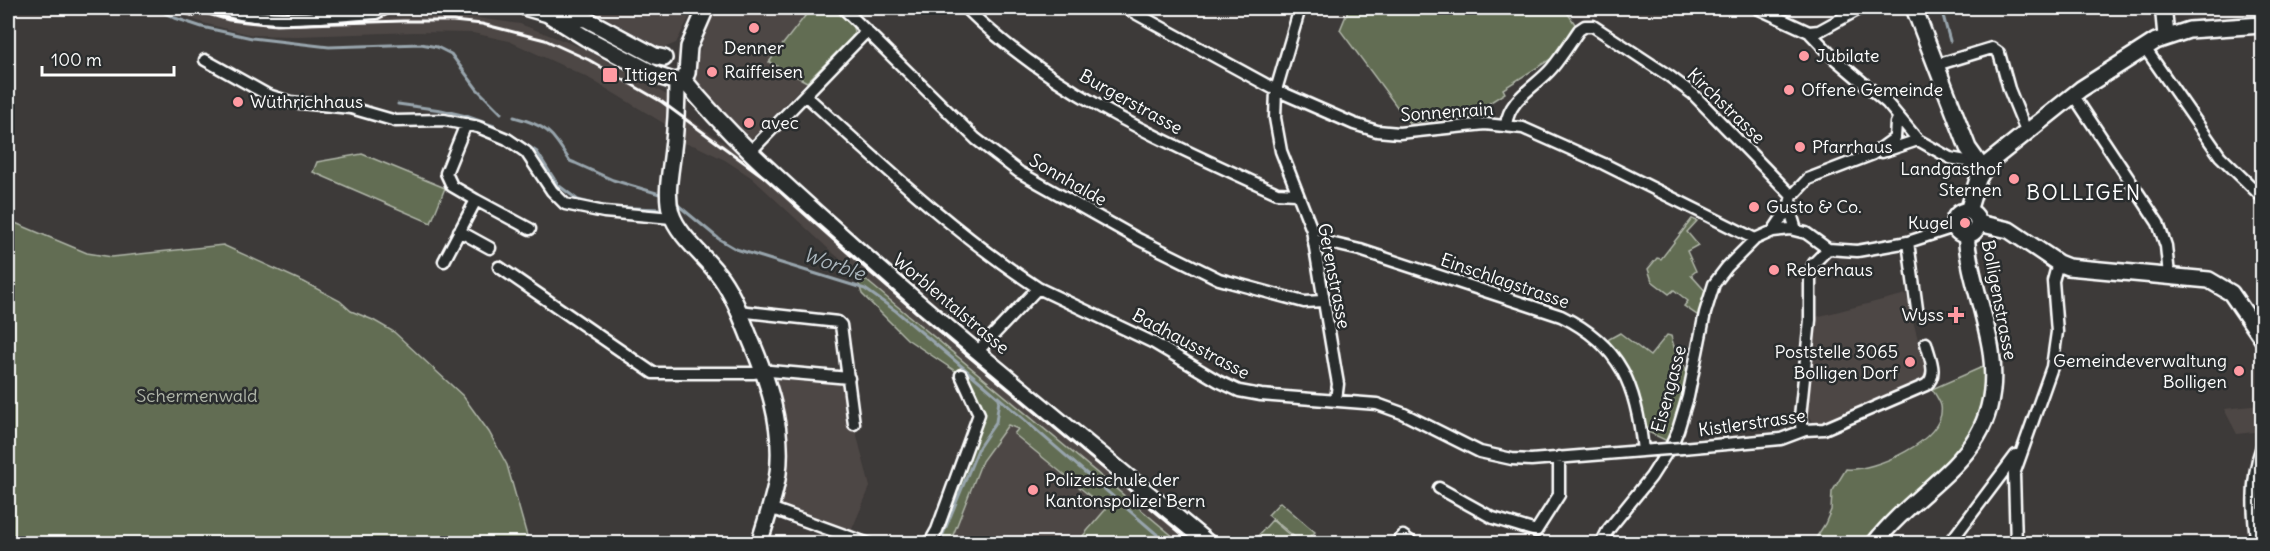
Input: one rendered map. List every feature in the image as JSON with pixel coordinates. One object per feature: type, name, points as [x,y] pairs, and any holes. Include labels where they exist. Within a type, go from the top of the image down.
[{"type":"main road","name":"Worblentalstrasse","points":[[527,8],[592,29],[673,68],[749,153],[899,287],[1209,543]]},
{"type":"main road","points":[[696,8],[673,68],[677,113],[668,192],[671,214],[721,277],[738,310],[764,371],[772,397],[778,435],[778,470],[770,508],[759,543]]},
{"type":"main road","points":[[673,68],[689,47],[706,8]]},
{"type":"main road","points":[[1914,8],[1968,148],[1983,169]]},
{"type":"main road","points":[[2166,8],[2164,15],[2166,36]]},
{"type":"main road","points":[[2262,25],[2196,29],[2166,36],[2145,48],[2097,78],[1983,169],[1975,187],[1973,217],[1975,231],[1960,231],[1955,216],[1961,211],[1973,217],[2009,230],[2058,263],[2076,268],[2202,278],[2225,288],[2240,305],[2262,338]]},
{"type":"main road","name":"Bolligenstrasse","points":[[1874,543],[1970,448],[1987,418],[1991,402],[1993,365],[1991,349],[1960,231]]},
{"type":"street","points":[[218,8],[248,15],[298,17],[379,13],[387,8]]},
{"type":"street","name":"Sonnhalde","points":[[843,8],[976,139],[1019,172],[1140,240],[1219,279],[1304,302],[1323,301]]},
{"type":"street","name":"Burgerstrasse","points":[[966,8],[1030,62],[1137,127],[1277,193],[1296,194]]},
{"type":"street","name":"Sonnenrain","points":[[1126,8],[1276,90],[1354,124],[1389,133],[1409,133],[1485,124],[1523,128],[1755,239]]},
{"type":"street","name":"Gerenstrasse","points":[[1300,8],[1276,90],[1275,118],[1281,151],[1312,230],[1338,384],[1336,400]]},
{"type":"street","points":[[1757,8],[1809,32],[1823,48],[1887,103],[1918,140],[1950,158],[1966,161],[1983,169]]},
{"type":"street","points":[[1809,32],[1819,31],[1861,8]]},
{"type":"street","name":"Kirchstrasse","points":[[1506,125],[1508,111],[1515,103],[1552,69],[1580,30],[1585,26],[1593,26],[1685,87],[1792,196]]},
{"type":"street","points":[[749,153],[867,31]]},
{"type":"street","points":[[1936,65],[1992,48],[2000,53],[2009,88],[2027,133]]},
{"type":"street","points":[[2145,48],[2220,156],[2262,196]]},
{"type":"street","points":[[205,60],[281,100],[298,104],[351,108],[396,121],[434,119],[466,124],[507,139],[526,152],[552,191],[565,204],[604,212],[671,214]]},
{"type":"street","name":"Badhausstrasse","points":[[805,95],[949,223],[997,261],[1038,288],[1154,343],[1239,391],[1261,395],[1336,400]]},
{"type":"street","points":[[2074,96],[2158,223],[2166,246],[2169,275]]},
{"type":"street","points":[[1873,154],[1895,138],[1896,123],[1899,119]]},
{"type":"street","points":[[466,124],[446,178],[452,186],[530,228]]},
{"type":"street","points":[[1773,231],[1789,207],[1792,196],[1810,177],[1918,140]]},
{"type":"street","points":[[444,261],[476,200]]},
{"type":"street","points":[[1789,207],[1796,230]]},
{"type":"street","points":[[1755,239],[1773,231],[1796,230],[1811,236],[1828,249],[1864,251],[1960,231]]},
{"type":"street","points":[[459,231],[490,248]]},
{"type":"street","name":"Einschlagstrasse","points":[[1313,239],[1360,250],[1561,316],[1575,323],[1602,343],[1624,372],[1636,405],[1642,451]]},
{"type":"street","name":"Eisengasse","points":[[1601,543],[1608,530],[1657,469],[1676,436],[1688,397],[1705,313],[1714,284],[1727,267],[1755,239]]},
{"type":"street","points":[[1908,242],[1917,309]]},
{"type":"street","points":[[1802,431],[1800,417],[1810,320],[1810,272],[1814,263],[1828,249]]},
{"type":"street","points":[[2016,543],[2014,474],[2054,357],[2056,332],[2053,281],[2058,263]]},
{"type":"street","points":[[499,267],[653,373],[753,373],[764,371],[849,378]]},
{"type":"street","points":[[976,352],[1038,288]]},
{"type":"street","points":[[738,310],[838,322],[841,325],[854,424]]},
{"type":"street","name":"Kistlerstrasse","points":[[1336,400],[1377,404],[1394,409],[1488,455],[1521,460],[1781,439],[1802,431],[1824,429],[1926,385],[1931,381],[1933,373],[1926,343]]},
{"type":"street","points":[[929,543],[937,530],[979,414],[961,375]]},
{"type":"street","points":[[2257,543],[2253,521],[2255,483],[2262,446]]},
{"type":"street","points":[[1949,543],[2022,448]]},
{"type":"street","points":[[1439,488],[1493,518],[1536,531],[1559,495],[1559,458]]},
{"type":"street","points":[[770,508],[869,543]]},
{"type":"street","points":[[1396,543],[1402,536],[1414,543]]},
{"type":"shaded area","points":[[164,8],[203,8],[258,20],[462,16],[520,24],[585,49],[672,98],[686,116],[754,164],[1202,543],[1181,543],[934,339],[833,253],[751,177],[725,160],[696,146],[674,141],[675,130],[587,77],[509,41],[473,33],[253,35],[203,23]]},
{"type":"shaded area","points":[[235,8],[375,8],[289,12],[248,11]]},
{"type":"shaded area","points":[[575,8],[694,8],[676,43],[660,47],[592,10]]},
{"type":"shaded area","points":[[712,8],[834,8],[851,25],[853,33],[750,140],[694,80],[694,72]]},
{"type":"shaded area","points":[[1906,294],[1927,374],[1925,380],[1824,424],[1813,422],[1808,413],[1816,317]]},
{"type":"shaded area","points":[[770,371],[849,378],[854,424],[870,487],[849,536],[770,508],[774,493]]},
{"type":"shaded area","points":[[2262,405],[2262,431],[2237,434],[2224,409]]},
{"type":"shaded area","name":"Polizeischule der Kantonspolizei Bern","points":[[1007,425],[1018,429],[1167,543],[950,544],[982,461]]},
{"type":"green space","points":[[816,8],[834,8],[852,25],[854,31],[852,37],[807,82],[769,62],[805,16]]},
{"type":"green space","points":[[1349,8],[1394,8],[1399,13],[1408,8],[1564,8],[1577,27],[1554,57],[1503,89],[1505,93],[1469,116],[1409,123],[1340,30]]},
{"type":"green space","points":[[362,154],[445,188],[431,223],[313,172],[317,162]]},
{"type":"green space","points":[[1692,219],[1697,221],[1687,232],[1698,245],[1687,251],[1696,271],[1691,275],[1707,293],[1700,317],[1684,306],[1688,301],[1674,290],[1669,294],[1652,281],[1648,269],[1657,258],[1661,259]]},
{"type":"green space","name":"Schermenwald","points":[[8,220],[87,253],[112,257],[223,245],[304,282],[340,301],[351,311],[394,332],[463,396],[489,432],[507,465],[529,543],[8,543]]},
{"type":"green space","points":[[855,271],[1181,543],[1164,541],[1157,544],[1088,543],[1081,538],[1106,509],[1014,434],[1018,429],[1008,425],[982,461],[950,543],[929,543],[979,413],[961,375],[907,339],[862,294]]},
{"type":"green space","points":[[1620,333],[1650,356],[1667,335],[1671,336],[1675,350],[1690,376],[1671,439],[1667,441],[1644,430],[1608,343],[1609,339]]},
{"type":"green space","points":[[1987,365],[1984,409],[1961,450],[1867,543],[1812,544],[1825,524],[1831,510],[1832,492],[1846,469],[1858,469],[1890,459],[1921,442],[1940,419],[1941,406],[1932,389]]},
{"type":"green space","points":[[1280,502],[1315,532],[1305,543],[1302,543],[1268,515]]},
{"type":"green space","points":[[1272,520],[1299,543],[1266,543],[1258,536]]},
{"type":"waterway","name":"Worble","points":[[154,8],[202,27],[252,38],[329,47],[421,44],[437,47],[451,54],[477,89],[501,113]]},
{"type":"waterway","points":[[1941,8],[1950,41]]},
{"type":"waterway","points":[[398,104],[441,110],[494,126]]},
{"type":"waterway","name":"Worble","points":[[514,117],[542,127],[558,143],[570,161],[613,180],[663,195]]},
{"type":"waterway","points":[[510,134],[537,152],[558,185],[578,200],[607,207],[660,209]]},
{"type":"waterway","name":"Worble","points":[[673,201],[719,239],[736,249],[865,289],[896,311],[984,385],[1168,544]]},
{"type":"waterway","points":[[939,544],[979,447],[996,422],[999,400]]},
{"type":"railway","points":[[172,8],[194,16]]},
{"type":"railway","points":[[187,8],[229,20],[276,25],[403,21],[453,21],[482,24],[545,40],[589,60],[662,102],[764,177],[918,313],[1194,544]]},
{"type":"place","name":"Denner","points":[[754,28]]},
{"type":"place","name":"Jubilate","points":[[1804,56]]},
{"type":"place","name":"Raiffeisen","points":[[712,72]]},
{"type":"place","name":"Ittigen","points":[[610,75]]},
{"type":"place","name":"Offene Gemeinde","points":[[1789,90]]},
{"type":"place","name":"Wüthrichhaus","points":[[238,102]]},
{"type":"place","name":"avec","points":[[749,123]]},
{"type":"place","name":"Pfarrhaus","points":[[1800,147]]},
{"type":"place","name":"Landgasthof Sternen","points":[[2014,179]]},
{"type":"place","name":"Gusto & Co.","points":[[1754,207]]},
{"type":"place","name":"Kugel","points":[[1965,223]]},
{"type":"place","name":"Reberhaus","points":[[1774,270]]},
{"type":"place","name":"Wyss","points":[[1956,315]]},
{"type":"place","name":"Poststelle 3065 Bolligen Dorf","points":[[1910,362]]},
{"type":"place","name":"Gemeindeverwaltung Bolligen","points":[[2239,371]]},
{"type":"place","name":"Polizeischule der Kantonspolizei Bern","points":[[1033,490]]},
{"type":"district","name":"BOLLIGEN","points":[[2084,193]]}]
